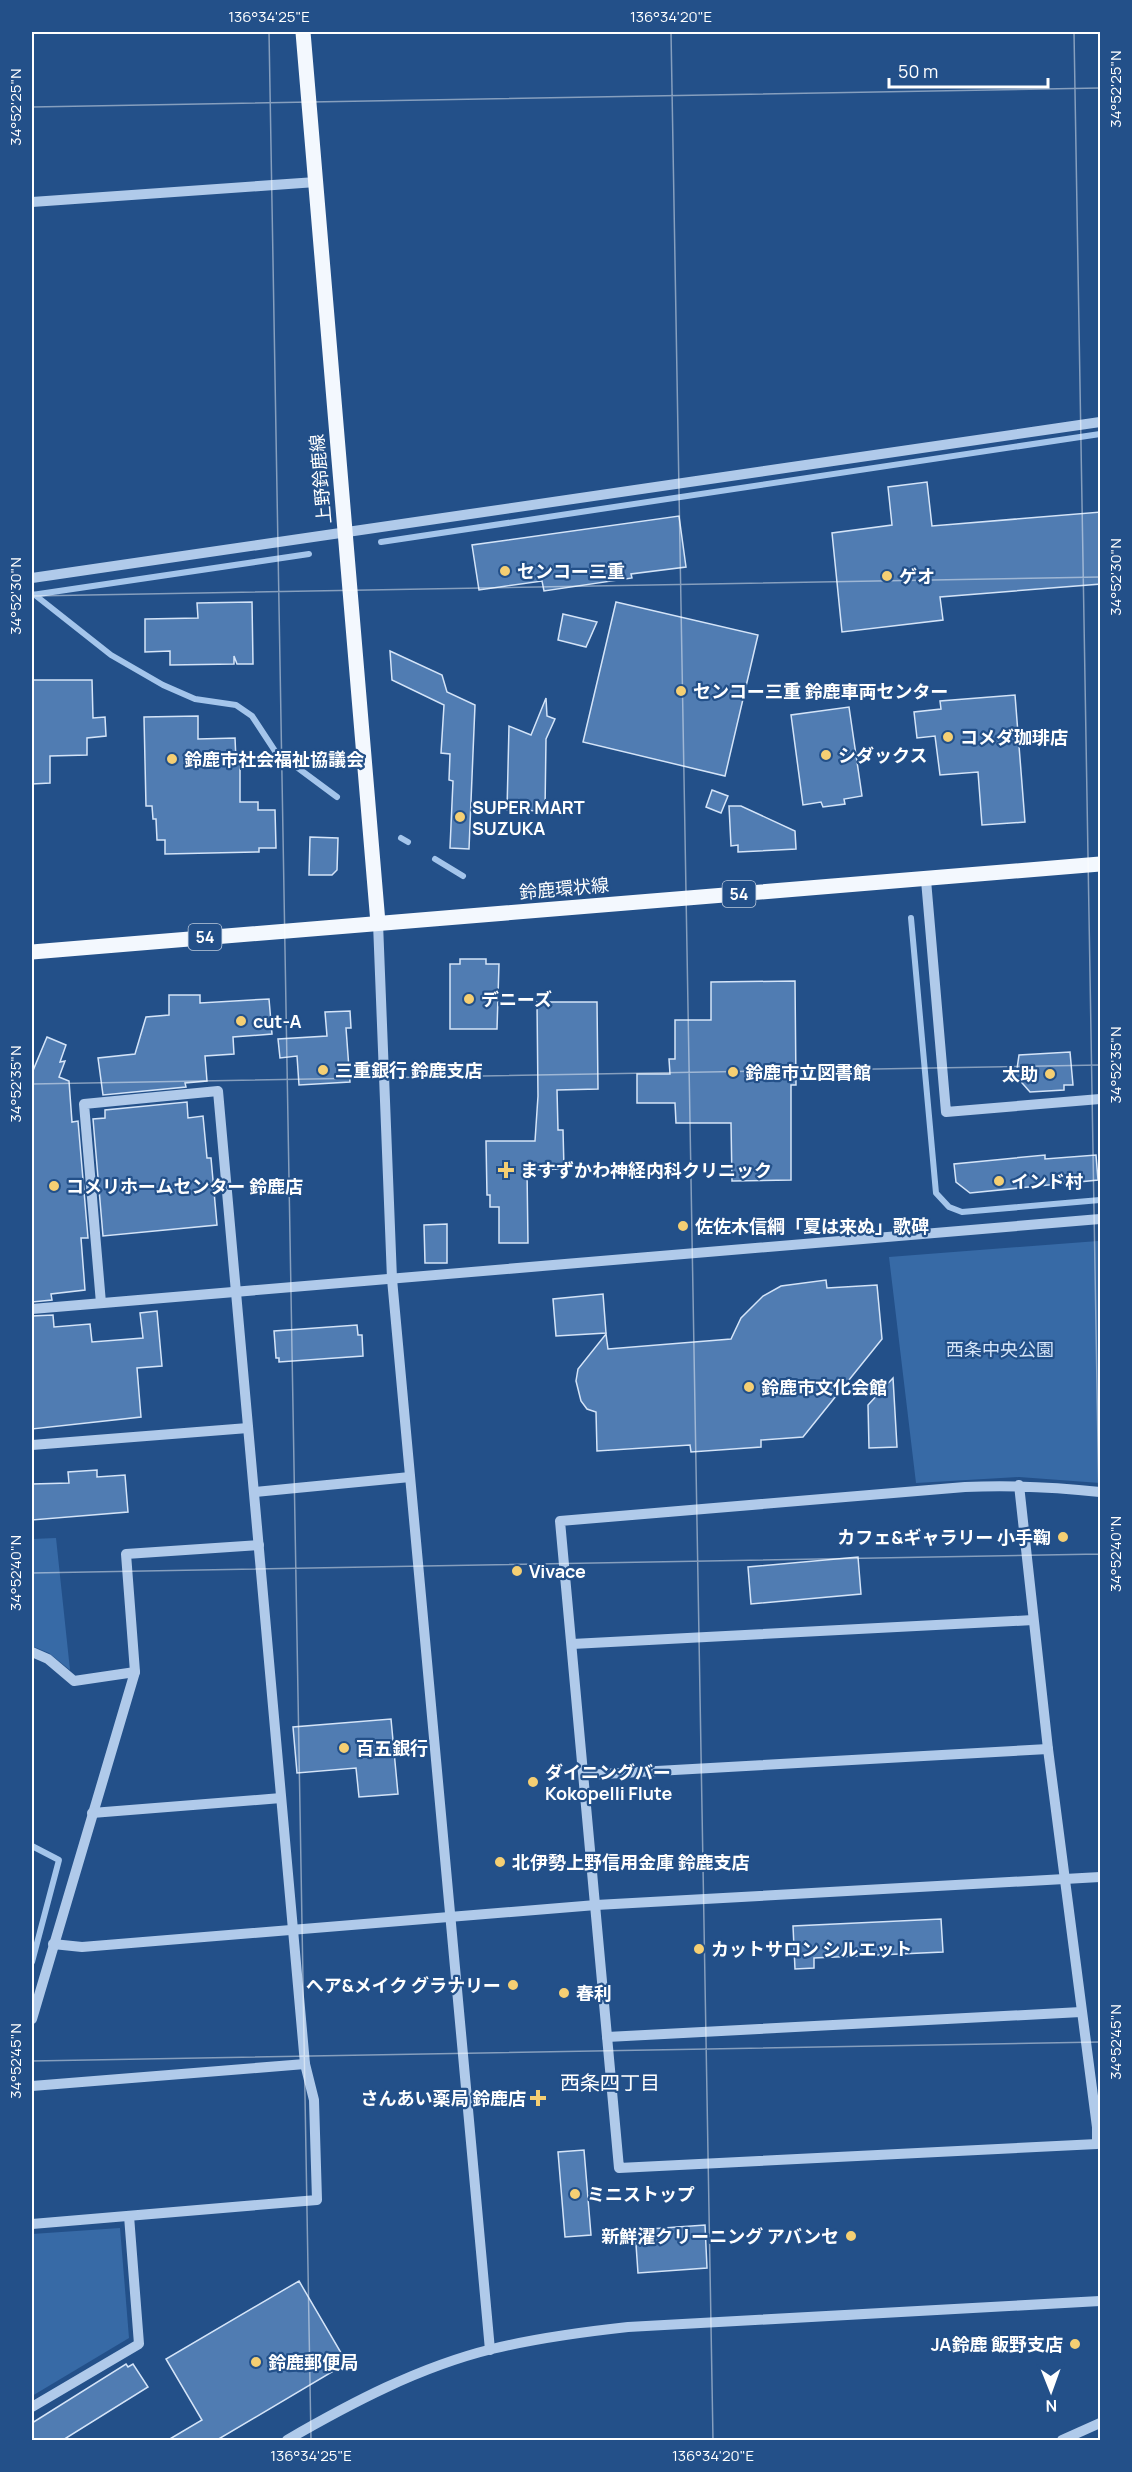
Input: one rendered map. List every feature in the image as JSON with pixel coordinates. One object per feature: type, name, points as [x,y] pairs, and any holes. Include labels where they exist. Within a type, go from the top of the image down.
[{"type":"main road","name":"上野鈴鹿線","points":[[303,32],[378,923]]},
{"type":"main road","name":"鈴鹿環状線","points":[[32,952],[1101,864]]},
{"type":"street","points":[[32,202],[316,182]]},
{"type":"street","points":[[32,578],[1101,422]]},
{"type":"street","points":[[926,880],[946,1112],[1101,1099]]},
{"type":"street","points":[[378,923],[392,1279],[490,2350]]},
{"type":"street","points":[[32,2224],[317,2200],[314,2100],[305,2064],[295,1929],[281,1798],[218,1091],[84,1104],[101,1304]]},
{"type":"street","points":[[32,1309],[1101,1219]]},
{"type":"street","points":[[32,1446],[248,1428]]},
{"type":"street","points":[[255,1492],[410,1477]]},
{"type":"street","points":[[1019,1485],[1048,1749],[1097,2127],[1096,2144],[619,2168],[585,1775],[560,1521],[953,1488],[1019,1485],[1101,1492]]},
{"type":"street","points":[[32,2019],[135,1672],[126,1554],[259,1545]]},
{"type":"street","points":[[572,1644],[1033,1620]]},
{"type":"street","points":[[32,1652],[48,1659],[74,1681],[135,1672]]},
{"type":"street","points":[[585,1775],[1048,1749]]},
{"type":"street","points":[[92,1813],[281,1798]]},
{"type":"street","points":[[53,1944],[82,1947],[596,1905],[1101,1877]]},
{"type":"street","points":[[608,2037],[1081,2012]]},
{"type":"street","points":[[32,2086],[305,2064]]},
{"type":"street","points":[[32,2407],[139,2344],[129,2216]]},
{"type":"street","points":[[287,2440],[355,2402],[422,2373],[490,2350],[552,2336],[628,2327],[1101,2301]]},
{"type":"street","points":[[1062,2440],[1101,2423]]},
{"type":"green space","name":"西条中央公園","points":[[1098,1241],[1100,1243],[1100,1483],[1019,1477],[916,1483],[889,1257]]},
{"type":"green space","points":[[56,1538],[70,1670],[49,1653],[32,1646],[32,1539]]},
{"type":"green space","points":[[120,2228],[129,2338],[32,2396],[32,2234]]},
{"type":"building","points":[[927,482],[932,526],[1101,512],[1101,584],[940,597],[943,620],[842,632],[832,533],[892,525],[888,487]]},
{"type":"building","points":[[679,516],[686,567],[631,574],[632,578],[544,591],[542,581],[479,590],[472,545]]},
{"type":"building","points":[[252,602],[253,664],[237,664],[234,656],[234,664],[170,665],[170,651],[145,652],[145,619],[198,618],[197,603]]},
{"type":"building","name":"センコー三重 鈴鹿車両センター","points":[[616,602],[758,635],[725,776],[583,742]]},
{"type":"building","points":[[563,614],[597,622],[586,647],[558,640]]},
{"type":"building","points":[[390,651],[442,675],[447,692],[475,705],[469,849],[450,848],[453,781],[449,780],[450,754],[441,753],[444,705],[392,680]]},
{"type":"building","points":[[32,680],[92,680],[93,718],[105,717],[106,736],[87,738],[87,755],[50,756],[50,783],[32,784]]},
{"type":"building","points":[[1015,695],[1025,822],[982,825],[978,772],[940,775],[935,736],[917,738],[914,712],[941,709],[940,701]]},
{"type":"building","points":[[546,698],[547,716],[555,719],[546,739],[545,811],[507,810],[509,726],[531,735]]},
{"type":"building","name":"シダックス","points":[[849,707],[862,796],[844,799],[845,804],[823,807],[821,802],[803,805],[791,715]]},
{"type":"building","name":"鈴鹿市社会福祉協議会","points":[[198,716],[198,739],[235,738],[236,760],[240,758],[240,802],[258,802],[258,810],[275,810],[276,848],[259,848],[259,852],[165,854],[165,840],[157,840],[156,819],[153,819],[152,806],[146,806],[144,717]]},
{"type":"building","points":[[712,790],[728,796],[721,813],[706,807]]},
{"type":"building","points":[[729,806],[741,806],[795,831],[796,849],[738,852],[738,845],[731,846]]},
{"type":"building","points":[[310,837],[338,838],[337,870],[332,875],[309,875]]},
{"type":"building","points":[[460,959],[486,959],[486,964],[499,964],[497,1029],[450,1029],[450,964],[460,964]]},
{"type":"building","name":"鈴鹿市立図書館","points":[[795,981],[796,1085],[791,1085],[791,1180],[732,1181],[731,1123],[676,1123],[675,1103],[637,1103],[637,1074],[670,1074],[669,1059],[675,1059],[675,1020],[711,1020],[711,982]]},
{"type":"building","points":[[169,995],[200,995],[200,1003],[269,999],[272,1034],[233,1037],[234,1054],[205,1056],[207,1081],[185,1083],[186,1087],[103,1095],[98,1058],[135,1054],[146,1017],[169,1015]]},
{"type":"building","points":[[537,1002],[597,1002],[598,1089],[557,1090],[558,1130],[563,1130],[564,1169],[527,1170],[528,1243],[499,1243],[499,1207],[490,1207],[490,1195],[487,1195],[486,1141],[535,1141],[538,1096]]},
{"type":"building","name":"三重銀行 鈴鹿支店","points":[[350,1011],[351,1028],[346,1028],[350,1082],[299,1085],[297,1056],[280,1058],[278,1039],[327,1036],[325,1012]]},
{"type":"building","name":"コメリホームセンター 鈴鹿店","points":[[47,1037],[66,1045],[60,1062],[65,1061],[59,1077],[69,1081],[72,1122],[78,1121],[88,1238],[81,1238],[85,1290],[51,1294],[52,1300],[32,1302],[32,1073]]},
{"type":"building","points":[[1070,1052],[1073,1085],[1064,1085],[1064,1090],[1030,1092],[1016,1076],[1019,1055]]},
{"type":"building","points":[[187,1102],[188,1118],[203,1116],[207,1158],[211,1158],[217,1225],[103,1236],[93,1119],[105,1118],[105,1110]]},
{"type":"building","points":[[1045,1155],[1045,1159],[1096,1155],[1098,1180],[970,1193],[956,1182],[954,1164]]},
{"type":"building","points":[[447,1224],[447,1263],[425,1263],[424,1225]]},
{"type":"building","points":[[826,1280],[827,1288],[877,1285],[882,1339],[803,1437],[761,1440],[761,1447],[691,1452],[690,1445],[597,1451],[596,1412],[587,1409],[581,1401],[576,1381],[578,1369],[606,1334],[608,1349],[731,1339],[741,1318],[763,1296],[781,1286]]},
{"type":"building","points":[[603,1294],[606,1333],[556,1336],[553,1299]]},
{"type":"building","points":[[157,1311],[162,1366],[137,1368],[141,1417],[32,1429],[32,1316],[53,1315],[54,1327],[90,1324],[92,1342],[143,1338],[140,1313]]},
{"type":"building","points":[[357,1325],[358,1335],[362,1335],[363,1356],[279,1362],[279,1358],[276,1358],[274,1331]]},
{"type":"building","points":[[893,1378],[897,1447],[869,1448],[868,1405]]},
{"type":"building","points":[[97,1470],[97,1477],[125,1475],[128,1512],[32,1520],[32,1484],[69,1483],[68,1472]]},
{"type":"building","points":[[858,1557],[861,1594],[751,1604],[748,1567]]},
{"type":"building","name":"百五銀行","points":[[391,1719],[398,1794],[359,1797],[356,1768],[297,1773],[293,1727]]},
{"type":"building","points":[[941,1919],[943,1952],[814,1958],[814,1968],[795,1969],[793,1926]]},
{"type":"building","name":"ミニストップ","points":[[584,2150],[591,2235],[565,2237],[558,2152]]},
{"type":"building","points":[[705,2225],[707,2268],[638,2273],[635,2230]]},
{"type":"building","points":[[299,2281],[347,2363],[217,2440],[168,2440],[202,2420],[166,2359]]},
{"type":"building","points":[[126,2364],[128,2367],[133,2364],[148,2387],[63,2440],[32,2440],[32,2423]]},
{"type":"waterway","points":[[381,542],[1100,434]]},
{"type":"waterway","points":[[32,595],[309,554]]},
{"type":"waterway","points":[[35,595],[111,655],[163,685],[195,699],[236,705],[252,716],[275,751],[337,797]]},
{"type":"waterway","points":[[401,838],[408,842]]},
{"type":"waterway","points":[[435,859],[463,876]]},
{"type":"waterway","points":[[911,918],[936,1193],[949,1207],[962,1212],[1100,1200]]},
{"type":"waterway","points":[[32,1846],[59,1860],[32,1962]]},
{"type":"place","name":"センコー三重","points":[[505,571]]},
{"type":"place","name":"ゲオ","points":[[887,576]]},
{"type":"place","name":"センコー三重 鈴鹿車両センター","points":[[681,691]]},
{"type":"place","name":"コメダ珈琲店","points":[[948,737]]},
{"type":"place","name":"シダックス","points":[[826,755]]},
{"type":"place","name":"鈴鹿市社会福祉協議会","points":[[172,759]]},
{"type":"place","name":"SUPER MART SUZUKA","points":[[460,817]]},
{"type":"place","name":"デニーズ","points":[[469,999]]},
{"type":"place","name":"cut-A","points":[[241,1021]]},
{"type":"place","name":"三重銀行 鈴鹿支店","points":[[323,1070]]},
{"type":"place","name":"鈴鹿市立図書館","points":[[733,1072]]},
{"type":"place","name":"太助","points":[[1050,1074]]},
{"type":"place","name":"ますずかわ神経内科クリニック","points":[[506,1170]]},
{"type":"place","name":"インド村","points":[[999,1181]]},
{"type":"place","name":"コメリホームセンター 鈴鹿店","points":[[54,1186]]},
{"type":"place","name":"佐佐木信綱「夏は来ぬ」歌碑","points":[[683,1226]]},
{"type":"place","name":"鈴鹿市文化会館","points":[[749,1387]]},
{"type":"place","name":"カフェ&ギャラリー 小手鞠","points":[[1063,1537]]},
{"type":"place","name":"Vivace","points":[[517,1571]]},
{"type":"place","name":"百五銀行","points":[[344,1748]]},
{"type":"place","name":"ダイニングバー Kokopelli Flute","points":[[533,1782]]},
{"type":"place","name":"北伊勢上野信用金庫 鈴鹿支店","points":[[500,1862]]},
{"type":"place","name":"カットサロン シルエット","points":[[699,1949]]},
{"type":"place","name":"ヘア&メイク グラナリー","points":[[513,1985]]},
{"type":"place","name":"春利","points":[[564,1993]]},
{"type":"place","name":"さんあい薬局 鈴鹿店","points":[[538,2098]]},
{"type":"place","name":"ミニストップ","points":[[575,2194]]},
{"type":"place","name":"新鮮濯クリーニング アバンセ","points":[[851,2236]]},
{"type":"place","name":"JA鈴鹿 飯野支店","points":[[1075,2344]]},
{"type":"place","name":"鈴鹿郵便局","points":[[256,2362]]},
{"type":"district","name":"西条四丁目","points":[[610,2082]]}]
